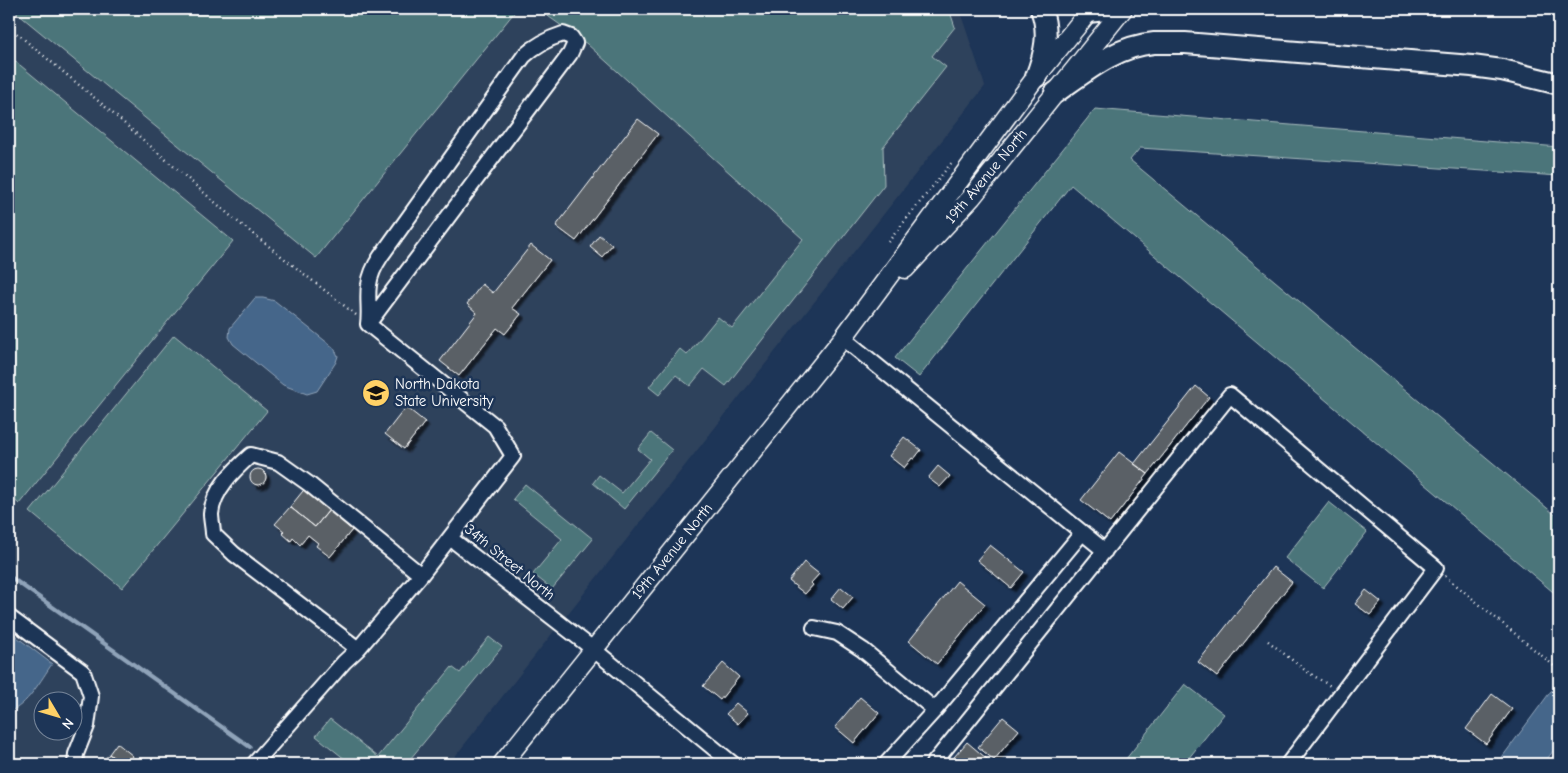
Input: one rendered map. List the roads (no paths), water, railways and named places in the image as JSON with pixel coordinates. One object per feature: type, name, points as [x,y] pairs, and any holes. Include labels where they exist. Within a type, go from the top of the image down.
[{"type":"highway","points":[[1036,77],[1043,58],[1046,41],[1045,20],[1040,9]]},
{"type":"highway","points":[[1087,10],[1114,9]]},
{"type":"highway","points":[[1055,93],[1096,64],[1123,50],[1153,43],[1185,43],[1472,66],[1502,70],[1559,84]]},
{"type":"main road","name":"19th Avenue North","points":[[842,338],[972,197],[1123,9]]},
{"type":"main road","name":"19th Avenue North","points":[[502,764],[842,338],[1087,10]]},
{"type":"street","points":[[563,34],[571,37],[575,44],[560,69],[368,324],[370,310],[369,285],[372,270],[381,256],[524,56],[548,38],[563,34]]},
{"type":"street","name":"34th Street North","points":[[368,324],[495,426],[513,456],[450,538],[593,649],[733,764]]},
{"type":"street","points":[[842,338],[1106,551]]},
{"type":"street","points":[[933,764],[1230,396],[1436,568],[1288,764]]},
{"type":"street","points":[[358,649],[234,554],[213,534],[211,513],[220,489],[234,470],[251,456],[278,462],[309,484],[421,575]]},
{"type":"street","points":[[886,764],[935,710],[1082,533]]},
{"type":"street","points":[[254,764],[344,662],[358,649],[450,538]]},
{"type":"street","points":[[9,617],[83,672],[91,696],[87,726],[76,754],[75,764]]},
{"type":"street","points":[[814,628],[836,633],[863,650],[935,710]]},
{"type":"waterway","points":[[9,576],[250,747]]},
{"type":"place","name":"North Dakota State University","points":[[376,393]]}]
